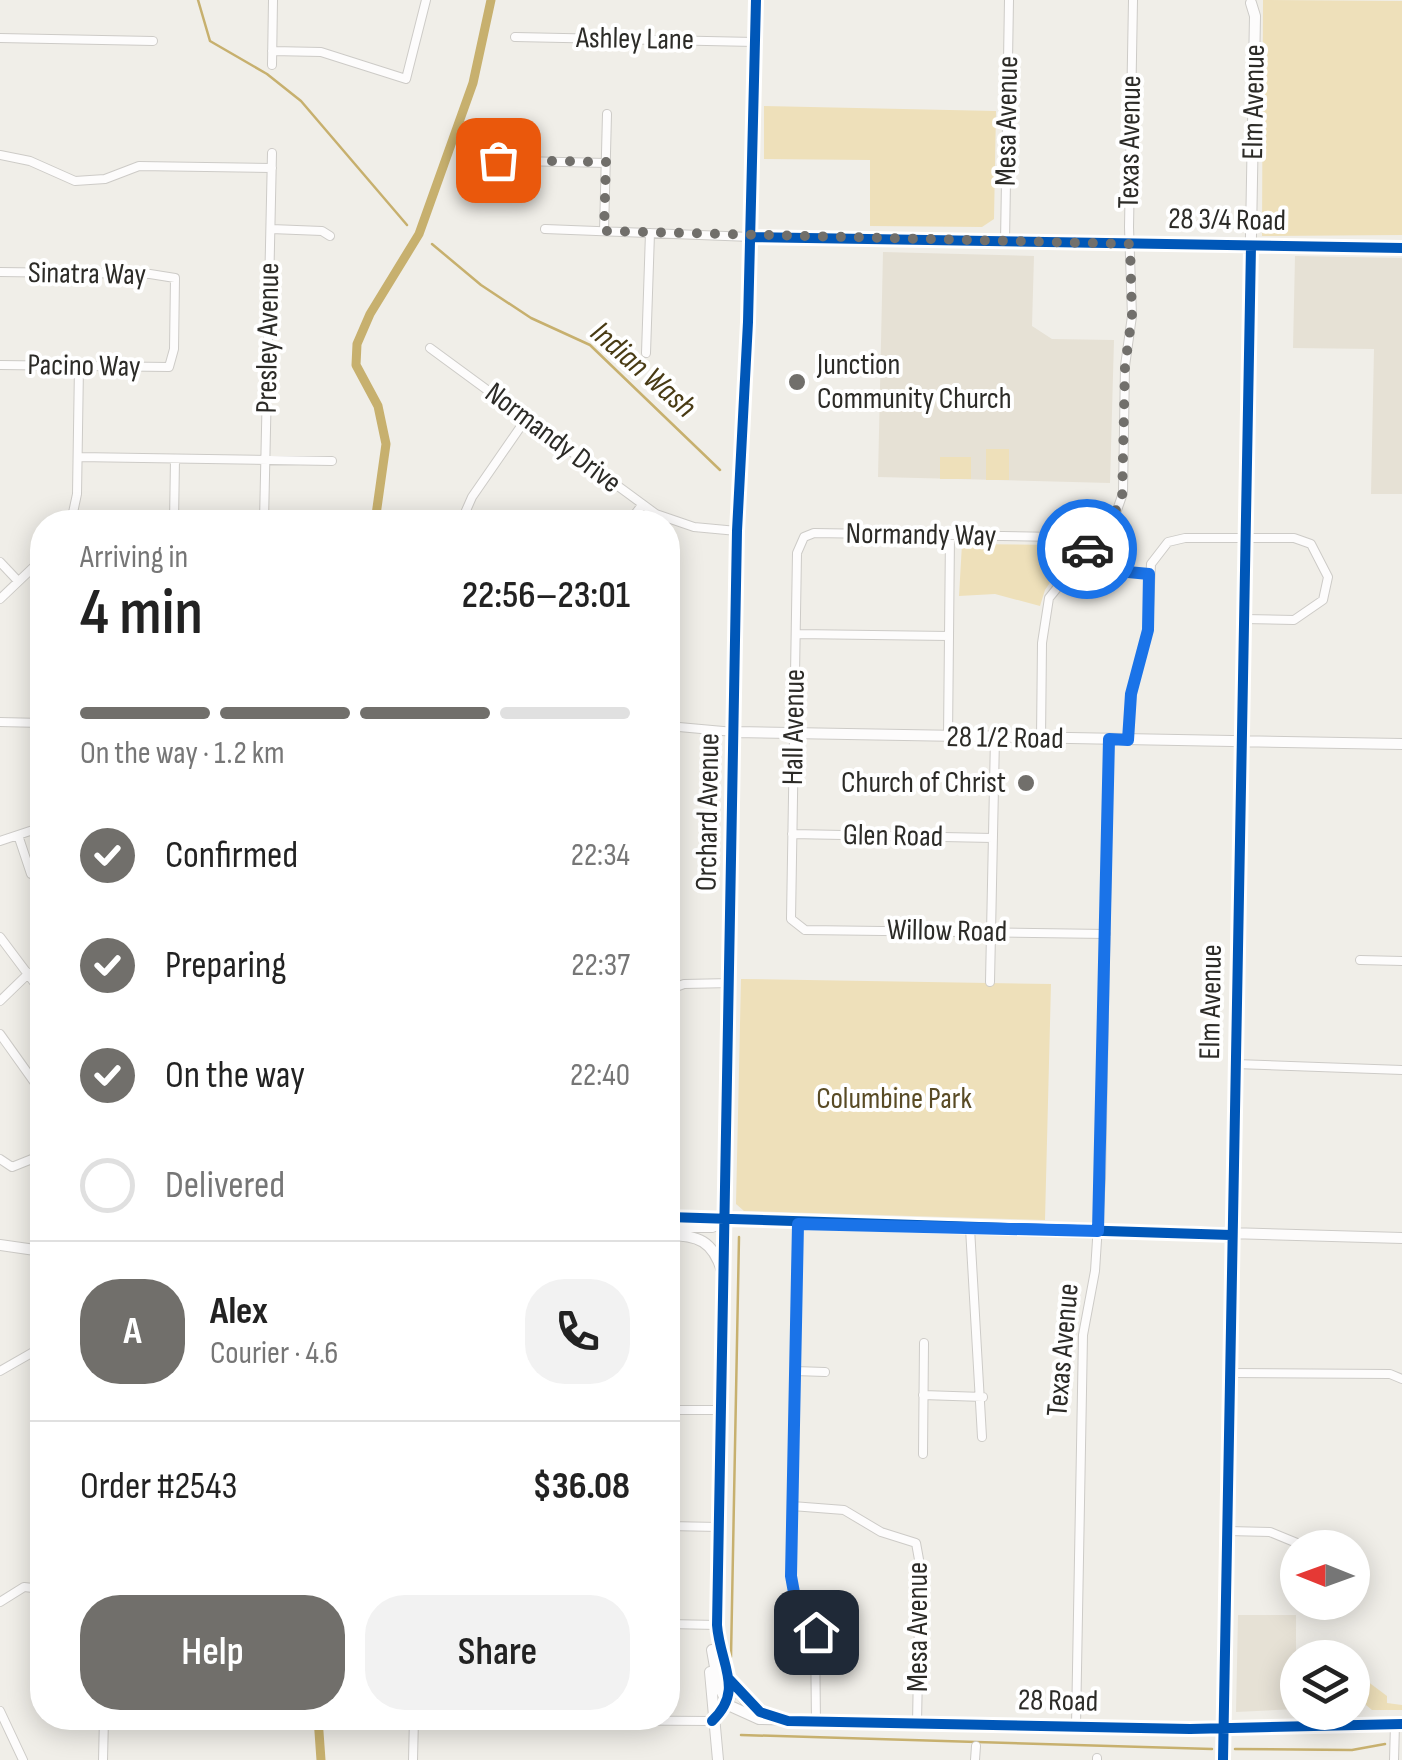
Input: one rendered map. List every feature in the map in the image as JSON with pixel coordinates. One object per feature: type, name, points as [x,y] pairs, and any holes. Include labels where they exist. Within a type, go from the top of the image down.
[{"type":"street","points":[[272,64],[273,0]]},
{"type":"street","points":[[272,51],[320,52],[406,79],[426,0]]},
{"type":"street","name":"Orchard Avenue","points":[[718,1760],[712,1721],[712,1650],[717,1625],[732,984],[737,531],[756,0]]},
{"type":"street","name":"Mesa Avenue","points":[[1004,242],[1009,0]]},
{"type":"street","name":"Texas Avenue","points":[[1041,738],[1042,643],[1049,598],[1122,502],[1125,366],[1132,316],[1133,0]]},
{"type":"street","name":"Elm Avenue","points":[[1224,1760],[1255,16],[1247,2]]},
{"type":"street","name":"Ashley Lane","points":[[515,37],[755,42]]},
{"type":"street","points":[[0,38],[153,41]]},
{"type":"street","points":[[604,231],[607,114]]},
{"type":"street","name":"Presley Avenue","points":[[264,510],[272,153]]},
{"type":"street","points":[[0,154],[30,161],[76,180],[105,179],[139,166],[272,168]]},
{"type":"street","points":[[476,160],[606,162]]},
{"type":"street","name":"28 3/4 Road","points":[[545,229],[750,237],[1402,248]]},
{"type":"street","points":[[271,230],[322,231],[330,236]]},
{"type":"street","points":[[646,353],[650,232]]},
{"type":"street","name":"Sinatra Way","points":[[0,272],[150,274],[175,278],[174,349],[169,367]]},
{"type":"street","name":"Normandy Drive","points":[[430,348],[652,510]]},
{"type":"street","name":"Pacino Way","points":[[0,365],[169,367]]},
{"type":"street","points":[[72,510],[80,366]]},
{"type":"street","points":[[466,510],[528,416]]},
{"type":"street","points":[[78,457],[332,461]]},
{"type":"street","points":[[174,510],[175,459]]},
{"type":"street","points":[[638,510],[642,505]]},
{"type":"street","name":"Normandy Drive","points":[[680,524],[737,531]]},
{"type":"street","name":"Normandy Way","points":[[804,538],[821,532],[1059,538],[1107,570],[1149,574]]},
{"type":"street","points":[[948,737],[950,535]]},
{"type":"street","name":"Hall Avenue","points":[[792,919],[797,553],[804,538]]},
{"type":"street","points":[[1128,740],[1131,694],[1148,630],[1149,574],[1157,551],[1176,539],[1294,538],[1311,544],[1328,577],[1323,600],[1308,614],[1294,620],[1244,619]]},
{"type":"street","points":[[0,562],[18,580]]},
{"type":"street","points":[[0,598],[30,570]]},
{"type":"street","points":[[796,634],[949,636]]},
{"type":"street","points":[[0,722],[30,723]]},
{"type":"street","name":"28 1/2 Road","points":[[680,727],[794,734],[1402,744]]},
{"type":"street","points":[[990,982],[995,737]]},
{"type":"street","name":"Texas Avenue","points":[[1076,1726],[1084,1334],[1098,1231],[1109,739]]},
{"type":"street","points":[[0,841],[30,831]]},
{"type":"street","name":"Glen Road","points":[[792,834],[993,838]]},
{"type":"street","points":[[18,835],[30,868]]},
{"type":"street","name":"Willow Road","points":[[792,919],[805,930],[1106,934]]},
{"type":"street","points":[[0,937],[29,974],[0,1000]]},
{"type":"street","points":[[1360,960],[1402,961]]},
{"type":"street","points":[[680,986],[732,984]]},
{"type":"street","points":[[0,1034],[30,1077]]},
{"type":"street","points":[[1235,1064],[1402,1070]]},
{"type":"street","points":[[0,1159],[12,1167],[30,1160]]},
{"type":"street","points":[[680,1217],[711,1216],[726,1222],[1402,1238]]},
{"type":"street","points":[[680,1227],[712,1227],[726,1222]]},
{"type":"street","points":[[798,1224],[792,1589],[816,1632],[816,1722]]},
{"type":"street","points":[[970,1228],[970,1286],[983,1397],[982,1438]]},
{"type":"street","points":[[680,1235],[706,1242],[719,1262],[724,1286]]},
{"type":"street","points":[[0,1245],[30,1249]]},
{"type":"street","points":[[923,1454],[924,1342]]},
{"type":"street","points":[[0,1358],[3,1370],[30,1353]]},
{"type":"street","points":[[795,1372],[825,1372]]},
{"type":"street","points":[[1230,1373],[1390,1374],[1402,1380]]},
{"type":"street","points":[[923,1395],[983,1397]]},
{"type":"street","points":[[680,1410],[722,1410]]},
{"type":"street","name":"Mesa Avenue","points":[[792,1506],[844,1510],[881,1532],[916,1542],[920,1564],[917,1723]]},
{"type":"street","points":[[680,1526],[719,1527]]},
{"type":"street","points":[[1228,1531],[1270,1532],[1280,1536]]},
{"type":"street","points":[[0,1602],[24,1587],[30,1588]]},
{"type":"street","points":[[680,1624],[717,1625]]},
{"type":"street","name":"Orchard Avenue","points":[[717,1625],[729,1679],[728,1705]]},
{"type":"street","points":[[680,1721],[712,1721],[728,1705],[718,1684],[712,1650]]},
{"type":"street","points":[[729,1679],[746,1700],[770,1719]]},
{"type":"street","name":"28 Road","points":[[728,1705],[744,1716],[816,1722],[1224,1728],[1399,1724]]},
{"type":"street","points":[[0,1712],[23,1760]]},
{"type":"street","points":[[1394,1760],[1399,1724]]},
{"type":"street","points":[[102,1760],[103,1730]]},
{"type":"street","points":[[413,1760],[414,1730]]},
{"type":"street","points":[[976,1746],[976,1760]]},
{"type":"shaded area","points":[[883,252],[1034,256],[1032,326],[1052,339],[1114,340],[1110,483],[878,477]]},
{"type":"shaded area","points":[[1295,256],[1402,258],[1402,494],[1371,494],[1374,349],[1293,348]]},
{"type":"shaded area","points":[[1238,1615],[1280,1615],[1280,1620],[1296,1620],[1296,1640],[1280,1640],[1280,1710],[1236,1712]]},
{"type":"green space","points":[[1263,0],[1402,1],[1402,235],[1262,236]]},
{"type":"green space","points":[[764,106],[996,111],[994,219],[982,227],[870,226],[870,160],[764,159]]},
{"type":"green space","points":[[986,449],[1009,449],[1009,480],[986,480]]},
{"type":"green space","points":[[940,457],[971,457],[971,479],[940,479]]},
{"type":"green space","points":[[962,544],[1059,545],[1069,555],[1045,590],[1040,606],[995,594],[959,596]]},
{"type":"green space","name":"Columbine Park","points":[[741,979],[1051,984],[1045,1220],[744,1211],[736,1204]]},
{"type":"green space","points":[[1370,1683],[1387,1696],[1387,1703],[1402,1705],[1402,1710],[1372,1710]]},
{"type":"waterway","name":"Indian Wash","points":[[198,0],[210,41],[267,74],[301,101],[407,225]]},
{"type":"waterway","points":[[377,510],[386,444],[378,406],[356,365],[357,344],[370,314],[419,234],[473,83],[491,0]]},
{"type":"waterway","name":"Indian Wash","points":[[432,244],[481,285],[531,318],[590,345],[720,470]]},
{"type":"waterway","name":"Indian Wash","points":[[731,1657],[739,1237]]},
{"type":"waterway","points":[[319,1730],[321,1760]]},
{"type":"waterway","name":"Indian Wash","points":[[741,1735],[1212,1749]]},
{"type":"waterway","name":"Indian Wash","points":[[1235,1749],[1352,1750],[1385,1744]]},
{"type":"cycle path","points":[[712,1721],[722,1710],[729,1688],[717,1625],[737,531],[748,322],[756,0]]},
{"type":"cycle path","points":[[751,237],[1402,248]]},
{"type":"cycle path","points":[[1223,1760],[1251,246]]},
{"type":"cycle path","points":[[680,1217],[1231,1235]]},
{"type":"cycle path","points":[[729,1679],[760,1712],[788,1721],[1190,1729],[1402,1724]]},
{"type":"way so far","points":[[498,160],[606,162],[604,231],[761,238],[1130,244],[1134,264],[1131,333],[1125,366],[1122,502],[1087,549]]},
{"type":"place","name":"Junction Community Church","points":[[797,382]]},
{"type":"place","name":"Church of Christ","points":[[1026,783]]},
{"type":"route","points":[[816,1632],[795,1598],[791,1576],[798,1224],[1098,1231],[1109,739],[1128,740],[1131,694],[1148,630],[1149,574],[1107,570],[1082,554],[1087,549]]}]
